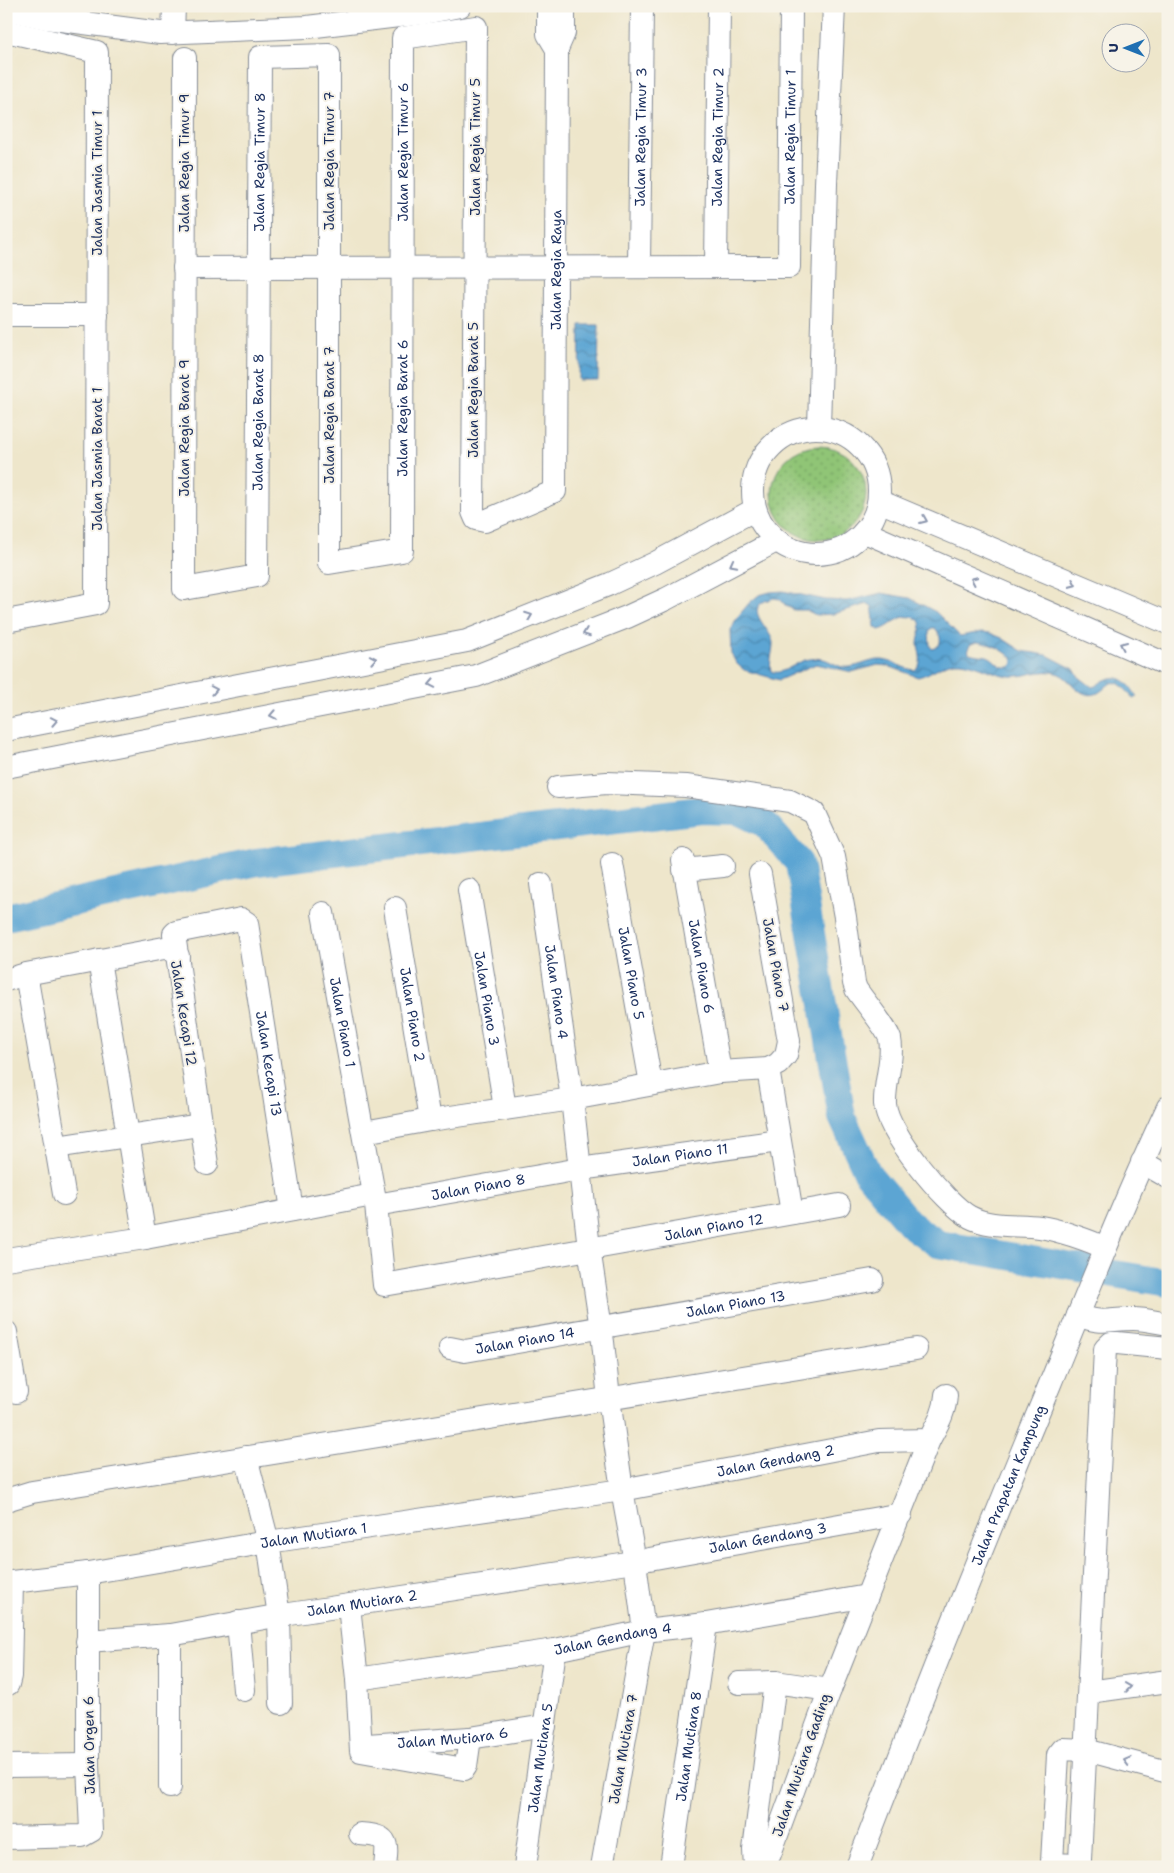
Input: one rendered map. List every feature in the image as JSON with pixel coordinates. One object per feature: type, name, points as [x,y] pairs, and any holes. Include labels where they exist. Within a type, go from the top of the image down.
[{"type":"street","points":[[174,6],[181,32]]},
{"type":"street","points":[[181,32],[189,6]]},
{"type":"street","points":[[6,9],[46,18],[160,33],[307,27],[424,13],[460,6]]},
{"type":"street","name":"Jalan Regia Raya","points":[[548,6],[548,34],[557,49]]},
{"type":"street","name":"Jalan Regia Raya","points":[[555,491],[557,49],[564,33],[564,6]]},
{"type":"street","name":"Jalan Regia Timur 3","points":[[639,267],[642,6]]},
{"type":"street","name":"Jalan Regia Timur 2","points":[[716,267],[719,6]]},
{"type":"street","name":"Jalan Regia Timur 1","points":[[716,267],[789,267],[791,6]]},
{"type":"street","points":[[819,427],[826,184],[834,6]]},
{"type":"street","name":"Jalan Regia Timur 5","points":[[403,38],[476,27],[474,267]]},
{"type":"street","name":"Jalan Jasmia Timur 1","points":[[6,31],[97,52],[97,314]]},
{"type":"street","name":"Jalan Regia Timur 6","points":[[403,38],[403,268]]},
{"type":"street","name":"Jalan Regia Timur 7","points":[[260,57],[330,55],[330,268]]},
{"type":"street","name":"Jalan Regia Timur 8","points":[[259,268],[260,57]]},
{"type":"street","name":"Jalan Regia Timur 9","points":[[184,268],[185,58]]},
{"type":"street","name":"Jalan Regia Barat 5","points":[[474,267],[473,512],[476,519],[485,521],[555,491]]},
{"type":"street","points":[[184,268],[716,267]]},
{"type":"street","name":"Jalan Regia Barat 9","points":[[184,268],[184,589],[256,576]]},
{"type":"street","name":"Jalan Regia Barat 8","points":[[256,576],[259,268]]},
{"type":"street","name":"Jalan Regia Barat 7","points":[[330,268],[330,563],[402,551]]},
{"type":"street","name":"Jalan Regia Barat 6","points":[[402,551],[403,268]]},
{"type":"street","points":[[6,315],[97,314]]},
{"type":"street","name":"Jalan Jasmia Barat 1","points":[[6,621],[96,604],[97,314]]},
{"type":"street","points":[[819,427],[840,432],[858,443],[872,460],[879,480],[879,502],[874,518],[865,532],[846,548],[822,555],[798,552],[776,541],[763,527],[754,510],[752,490],[756,470],[766,452],[780,438],[799,429],[819,427]]},
{"type":"street","points":[[879,502],[1168,623]]},
{"type":"street","points":[[6,730],[467,641],[610,584],[656,563],[754,510]]},
{"type":"street","points":[[865,532],[1168,665]]},
{"type":"street","points":[[6,767],[476,676],[626,617],[666,599],[776,541]]},
{"type":"street","points":[[610,584],[626,617]]},
{"type":"street","points":[[558,787],[607,783],[686,786],[790,801],[814,813],[834,857],[856,989],[889,1036],[886,1113],[897,1136],[929,1180],[968,1216],[982,1222],[1042,1227],[1105,1249]]},
{"type":"street","name":"Jalan Piano 5","points":[[612,864],[651,1084]]},
{"type":"street","name":"Jalan Piano 6","points":[[720,1072],[684,865],[723,866]]},
{"type":"street","name":"Jalan Piano 7","points":[[760,874],[789,1041],[786,1055],[778,1064],[768,1069]]},
{"type":"street","name":"Jalan Piano 4","points":[[541,884],[572,1099],[608,1390]]},
{"type":"street","name":"Jalan Piano 3","points":[[469,890],[505,1108]]},
{"type":"street","name":"Jalan Piano 2","points":[[395,908],[430,1120]]},
{"type":"street","name":"Jalan Piano 1","points":[[323,913],[364,1132],[374,1200]]},
{"type":"street","name":"Jalan Kecapi 13","points":[[178,956],[174,937],[176,932],[241,919],[247,923],[292,1210]]},
{"type":"street","name":"Jalan Kecapi 12","points":[[16,977],[164,948],[178,956],[207,1164]]},
{"type":"street","points":[[99,960],[145,1238]]},
{"type":"street","points":[[16,977],[56,1147],[64,1194]]},
{"type":"street","points":[[364,1132],[505,1108],[572,1099],[720,1072],[768,1069],[792,1213]]},
{"type":"street","name":"Jalan Prapatan Kampung","points":[[857,1867],[916,1711],[1081,1307],[1142,1162],[1168,1107]]},
{"type":"street","points":[[56,1147],[200,1124]]},
{"type":"street","name":"Jalan Piano 11","points":[[580,1169],[779,1141]]},
{"type":"street","points":[[1142,1162],[1168,1177]]},
{"type":"street","name":"Jalan Piano 8","points":[[6,1259],[145,1238],[292,1210],[374,1200],[580,1169]]},
{"type":"street","name":"Jalan Piano 12","points":[[374,1200],[384,1285],[839,1205]]},
{"type":"street","name":"Jalan Piano 13","points":[[601,1334],[872,1280]]},
{"type":"street","points":[[1081,1307],[1093,1320],[1102,1322],[1131,1319],[1168,1324]]},
{"type":"street","points":[[6,1332],[16,1392]]},
{"type":"street","name":"Jalan Piano 14","points":[[450,1348],[465,1351],[601,1334]]},
{"type":"street","points":[[1168,1348],[1111,1343],[1105,1349],[1086,1750],[1168,1772]]},
{"type":"street","points":[[6,1500],[32,1492],[246,1457],[608,1390],[916,1349]]},
{"type":"street","name":"Jalan Mutiara 7","points":[[602,1867],[644,1631],[608,1390]]},
{"type":"street","points":[[830,1690],[930,1440],[946,1408],[946,1395]]},
{"type":"street","name":"Jalan Gendang 2","points":[[622,1490],[878,1442],[930,1440]]},
{"type":"street","points":[[246,1457],[268,1542],[279,1616],[281,1703]]},
{"type":"street","name":"Jalan Mutiara 1","points":[[9,1584],[268,1542],[622,1490]]},
{"type":"street","name":"Jalan Gendang 3","points":[[635,1562],[900,1514]]},
{"type":"street","name":"Jalan Mutiara 2","points":[[87,1641],[170,1635],[238,1622],[635,1562]]},
{"type":"street","name":"Jalan Orgen 6","points":[[6,1838],[82,1836],[89,1834],[92,1826],[88,1765],[88,1572]]},
{"type":"street","points":[[6,1685],[10,1676],[9,1584]]},
{"type":"street","name":"Jalan Gendang 4","points":[[357,1679],[555,1650],[644,1631],[706,1624],[867,1596]]},
{"type":"street","points":[[349,1606],[357,1679],[359,1746],[362,1752],[464,1769],[470,1738]]},
{"type":"street","points":[[238,1622],[244,1690]]},
{"type":"street","name":"Jalan Mutiara 8","points":[[671,1867],[706,1624]]},
{"type":"street","points":[[170,1635],[170,1787]]},
{"type":"street","name":"Jalan Mutiara 5","points":[[525,1867],[555,1650]]},
{"type":"street","points":[[1089,1692],[1168,1681]]},
{"type":"street","points":[[755,1867],[754,1850],[774,1682]]},
{"type":"street","name":"Jalan Mutiara Gading","points":[[739,1683],[774,1682],[830,1690],[770,1854],[763,1867]]},
{"type":"street","name":"Jalan Mutiara 6","points":[[359,1746],[470,1738],[545,1726]]},
{"type":"street","points":[[6,1766],[88,1765]]},
{"type":"street","points":[[360,1834],[382,1837],[388,1847],[385,1867]]},
{"type":"green space","points":[[819,446],[837,449],[852,460],[863,475],[866,493],[863,511],[852,526],[837,537],[819,540],[801,537],[786,526],[775,511],[772,493],[775,475],[786,460],[801,449]]},
{"type":"water","points":[[580,325],[599,325],[598,380],[579,380]]},
{"type":"water","points":[[783,591],[826,600],[847,601],[881,593],[910,598],[936,612],[960,636],[982,632],[990,633],[1002,638],[1022,651],[1047,655],[1074,669],[1078,676],[1092,687],[1109,679],[1119,678],[1131,687],[1137,697],[1133,699],[1118,683],[1108,685],[1094,694],[1086,694],[1063,676],[1053,672],[1009,676],[961,662],[949,663],[918,677],[888,666],[878,665],[852,672],[816,664],[779,680],[744,670],[736,663],[731,653],[730,630],[734,621],[750,602],[759,595]],"holes":[[[774,598],[780,599],[786,606],[794,610],[806,610],[816,615],[833,614],[868,604],[872,606],[875,627],[879,630],[903,617],[917,619],[921,628],[918,644],[920,658],[918,667],[915,670],[882,660],[853,667],[843,667],[825,659],[816,658],[805,660],[780,672],[771,671],[773,643],[757,612],[758,607],[764,602]],[[931,628],[935,628],[939,634],[940,643],[936,648],[932,649],[930,646],[929,632]],[[977,642],[996,647],[1012,658],[1013,663],[1010,667],[1003,667],[990,657],[969,653],[968,648],[971,644]]]},
{"type":"waterway","points":[[6,917],[257,862],[702,810],[738,811],[765,824],[799,863],[842,1117],[868,1174],[910,1224],[938,1244],[1168,1283]]}]
